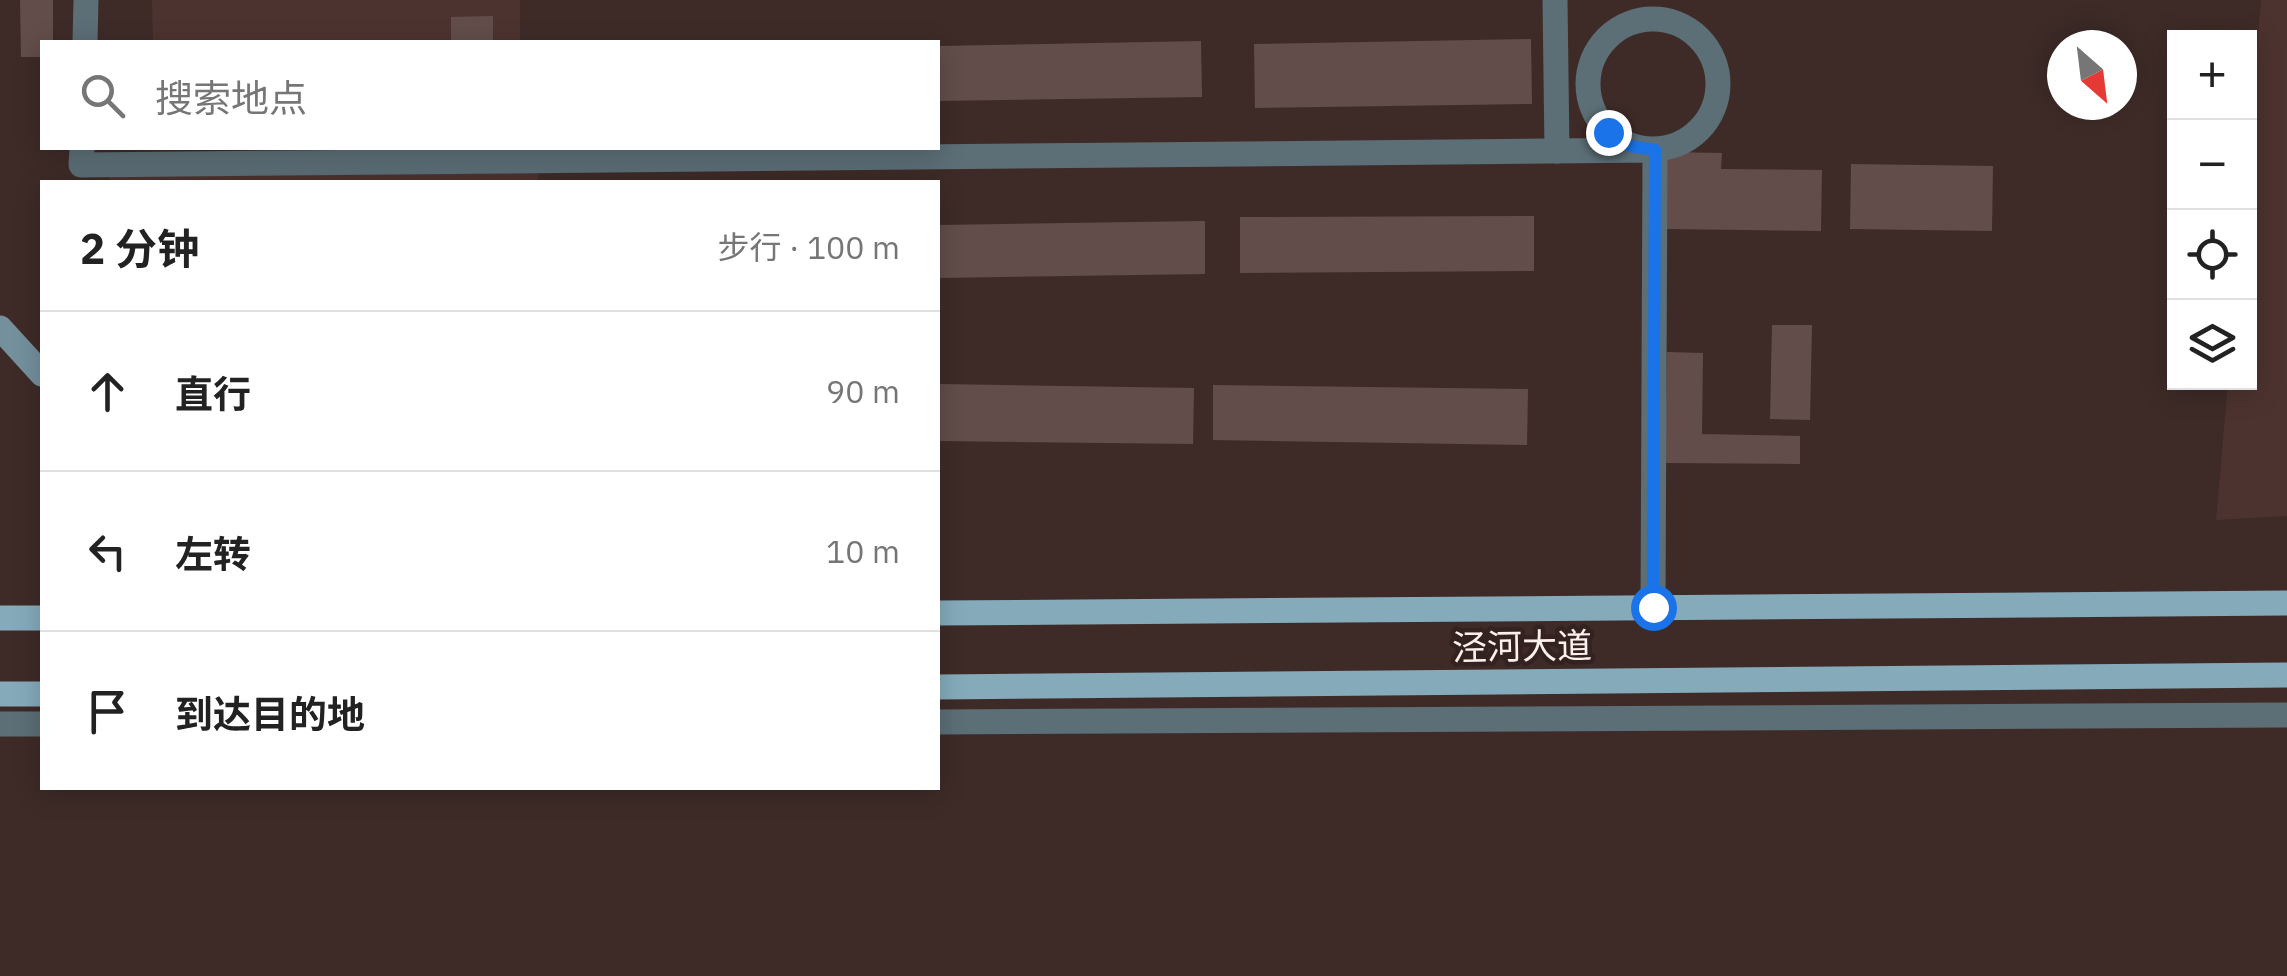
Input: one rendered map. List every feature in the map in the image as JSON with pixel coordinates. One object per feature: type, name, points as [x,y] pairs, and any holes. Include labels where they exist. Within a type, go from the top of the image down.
[{"type":"main road","points":[[0,328],[40,372]]},
{"type":"main road","name":"泾河大道","points":[[940,613],[2287,603]]},
{"type":"main road","points":[[0,618],[40,618]]},
{"type":"main road","name":"泾河大道","points":[[940,687],[2287,676]]},
{"type":"main road","points":[[0,694],[40,694]]},
{"type":"street","points":[[85,40],[86,0]]},
{"type":"street","points":[[1555,0],[1558,151]]},
{"type":"street","points":[[82,150],[81,164],[1655,150],[1680,145],[1701,130],[1715,108],[1720,82],[1714,57],[1700,36],[1652,9],[1605,38],[1592,60],[1587,86],[1593,111],[1608,132],[1630,146],[1655,150]]},
{"type":"street","points":[[1653,607],[1655,150]]},
{"type":"street","points":[[940,722],[2287,715]]},
{"type":"street","points":[[0,724],[40,724]]},
{"type":"shaded area","points":[[152,0],[520,0],[520,40],[153,40]]},
{"type":"shaded area","points":[[2261,0],[2287,0],[2287,516],[2216,520],[2227,390],[2257,390],[2257,48]]},
{"type":"shaded area","points":[[538,157],[538,180],[109,180],[111,165]]},
{"type":"building","points":[[20,0],[53,0],[53,40],[40,40],[40,57],[21,57]]},
{"type":"building","points":[[493,16],[493,40],[451,40],[451,17]]},
{"type":"building","points":[[1531,39],[1532,104],[1255,108],[1254,44]]},
{"type":"building","points":[[1201,41],[1202,97],[940,101],[940,46]]},
{"type":"building","points":[[1667,152],[1722,153],[1721,169],[1822,170],[1821,231],[1665,229]]},
{"type":"building","points":[[1851,164],[1993,166],[1992,231],[1850,229]]},
{"type":"building","points":[[1534,216],[1534,271],[1240,273],[1240,217]]},
{"type":"building","points":[[1205,221],[1205,274],[940,278],[940,225]]},
{"type":"building","points":[[1772,325],[1812,325],[1810,420],[1770,419]]},
{"type":"building","points":[[1667,352],[1703,353],[1702,434],[1800,436],[1800,464],[1665,463]]},
{"type":"building","points":[[940,384],[1194,388],[1193,444],[940,441]]},
{"type":"building","points":[[1213,385],[1528,389],[1527,445],[1213,440]]},
{"type":"route","points":[[1608,132],[1630,146],[1655,150],[1653,607]]}]
